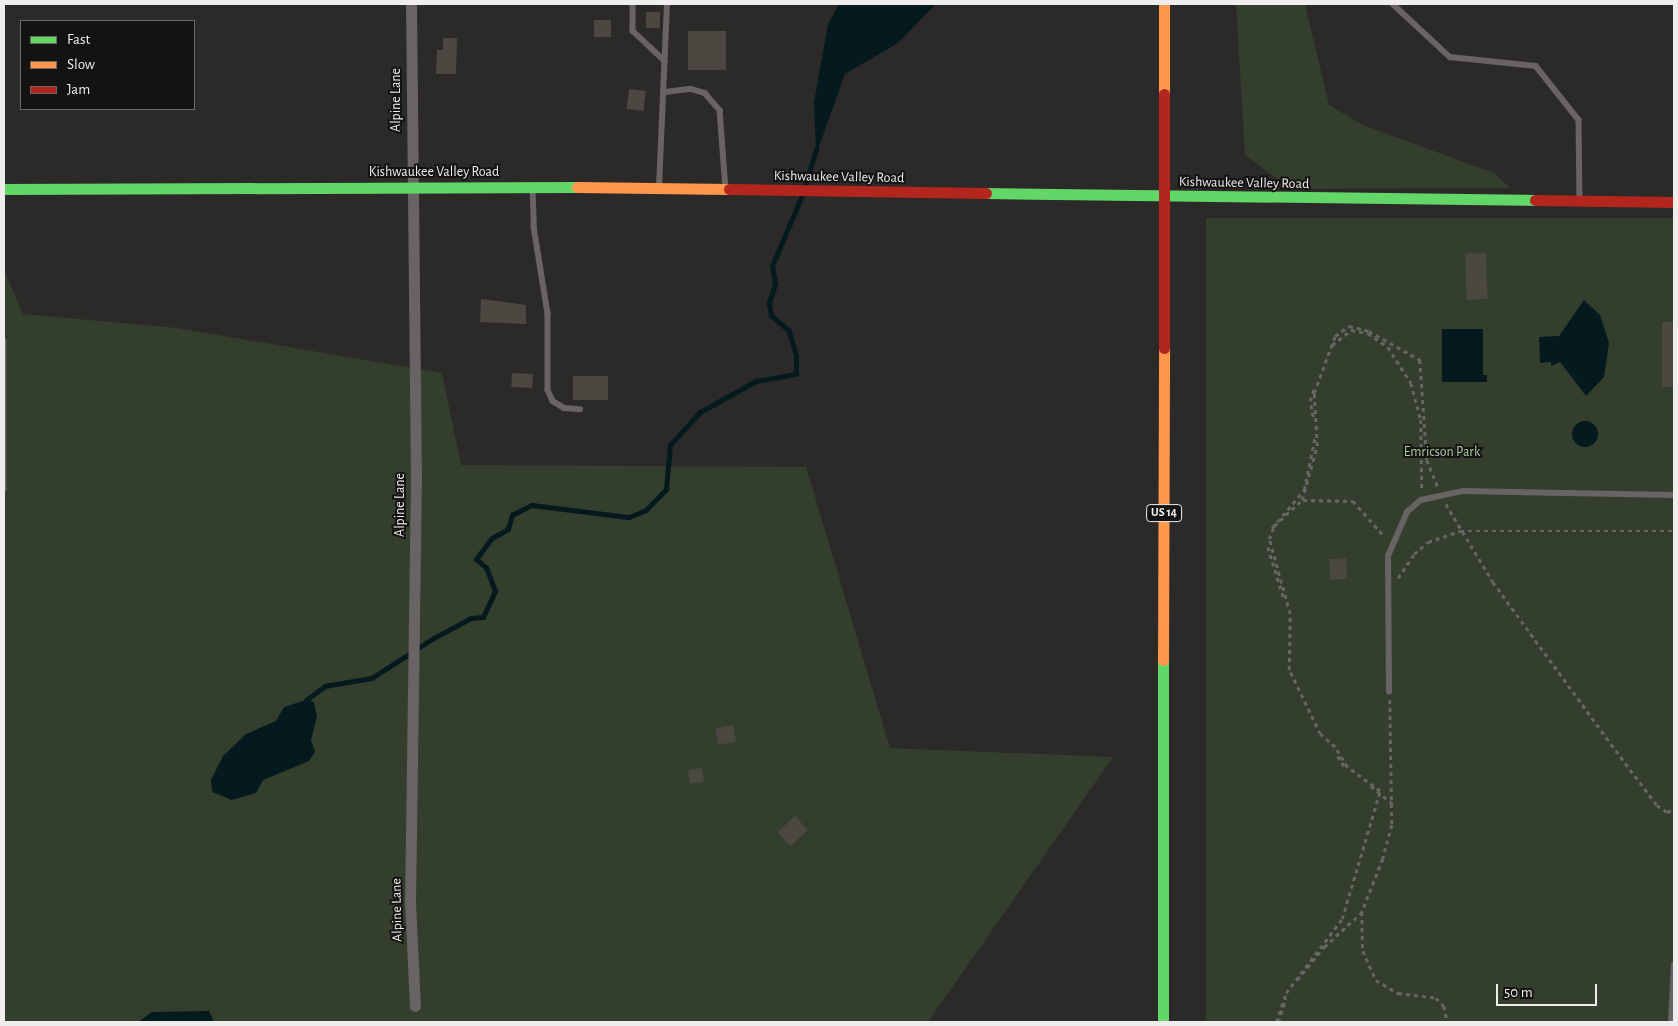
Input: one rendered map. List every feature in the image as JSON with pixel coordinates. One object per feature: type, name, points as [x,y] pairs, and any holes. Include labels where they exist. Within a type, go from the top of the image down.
[{"type":"street","name":"Alpine Lane","points":[[411,4],[410,187],[416,476],[410,901],[415,1006]]},
{"type":"street","name":"US 14","points":[[1163,1022],[1164,4]]},
{"type":"street","name":"Kishwaukee Valley Road","points":[[4,190],[533,187],[1165,197],[1674,202]]},
{"type":"lane","points":[[633,4],[634,31],[665,61]]},
{"type":"lane","points":[[659,189],[665,92],[667,4]]},
{"type":"lane","points":[[1393,4],[1450,57],[1536,66],[1579,120],[1580,202]]},
{"type":"lane","points":[[665,92],[691,89],[706,93],[720,110],[726,190]]},
{"type":"lane","points":[[533,187],[534,227],[548,313],[548,390],[553,401],[564,408],[580,409]]},
{"type":"lane","points":[[4,341],[4,489]]},
{"type":"lane","points":[[1389,692],[1388,556],[1407,512],[1421,500],[1463,492],[1674,495]]},
{"type":"lane","points":[[1671,1022],[1674,965]]},
{"type":"path","points":[[1393,804],[1345,768],[1333,748],[1319,735],[1288,670],[1288,615],[1267,538],[1273,525],[1299,500],[1316,446],[1311,393],[1328,350],[1338,338],[1352,330],[1368,333],[1388,348],[1411,383],[1421,420],[1421,500]]},
{"type":"path","points":[[1299,500],[1353,501],[1392,543]]},
{"type":"path","points":[[1388,594],[1414,554],[1443,534],[1527,528],[1674,531]]},
{"type":"path","points":[[1389,692],[1393,804],[1383,859],[1362,912],[1363,951],[1376,980],[1398,993],[1436,998],[1444,1006],[1447,1022]]},
{"type":"path","points":[[1278,1022],[1287,994],[1309,964],[1362,912]]},
{"type":"green space","points":[[1236,4],[1305,4],[1329,105],[1363,125],[1494,173],[1510,188],[1291,189],[1245,155]]},
{"type":"green space","name":"Emricson Park","points":[[1206,218],[1674,218],[1674,1022],[1206,1022]]},
{"type":"green space","points":[[4,270],[23,314],[177,328],[442,373],[461,465],[806,467],[890,748],[1113,757],[928,1022],[4,1022]]},
{"type":"water","points":[[839,4],[936,4],[898,43],[845,74],[816,155],[814,102],[828,24]]},
{"type":"water","points":[[1584,300],[1600,315],[1609,343],[1604,377],[1586,396],[1560,362],[1551,366],[1551,362],[1540,363],[1539,337],[1559,336]]},
{"type":"water","points":[[1442,329],[1483,329],[1483,375],[1487,375],[1487,382],[1442,382]]},
{"type":"water","points":[[1585,421],[1594,425],[1598,434],[1594,443],[1585,447],[1576,443],[1572,434],[1576,425]]},
{"type":"water","points":[[306,700],[314,702],[317,717],[311,740],[315,752],[309,761],[263,780],[256,793],[232,800],[212,792],[211,780],[223,756],[246,734],[276,721],[284,707]]},
{"type":"water","points":[[209,1011],[214,1022],[138,1022],[152,1012]]},
{"type":"building","points":[[646,12],[660,12],[660,28],[646,28]]},
{"type":"building","points":[[594,20],[611,20],[611,37],[594,37]]},
{"type":"building","points":[[688,31],[726,31],[726,70],[688,70]]},
{"type":"building","points":[[443,38],[457,38],[456,74],[436,74],[437,50],[443,50]]},
{"type":"building","points":[[629,89],[646,91],[643,111],[627,109]]},
{"type":"building","points":[[1486,253],[1488,299],[1467,300],[1465,254]]},
{"type":"building","points":[[481,299],[526,305],[526,324],[480,322]]},
{"type":"building","points":[[1662,322],[1674,322],[1674,387],[1662,387]]},
{"type":"building","points":[[512,373],[533,374],[532,388],[511,387]]},
{"type":"building","points":[[573,376],[608,376],[608,400],[573,400]]},
{"type":"building","points":[[1346,558],[1347,579],[1330,580],[1329,559]]},
{"type":"building","points":[[733,725],[736,742],[718,745],[715,728]]},
{"type":"building","points":[[702,768],[704,782],[690,784],[688,770]]},
{"type":"building","points":[[795,816],[808,830],[790,846],[777,832]]},
{"type":"waterway","points":[[805,186],[816,150]]},
{"type":"waterway","points":[[306,700],[325,686],[372,678],[432,639],[471,618],[483,617],[495,591],[486,568],[476,559],[492,538],[508,529],[512,515],[532,505],[629,517],[646,510],[666,489],[670,445],[700,412],[756,381],[796,374],[796,356],[789,331],[771,316],[769,303],[775,284],[772,266],[803,193]]},
{"type":"traffic: fast","points":[[4,189],[577,187]]},
{"type":"traffic: fast","points":[[986,193],[1535,200]]},
{"type":"traffic: fast","points":[[1163,660],[1163,1022]]},
{"type":"traffic: slow","points":[[1164,4],[1164,94]]},
{"type":"traffic: slow","points":[[577,187],[729,189]]},
{"type":"traffic: slow","points":[[1163,660],[1164,348]]},
{"type":"traffic: jam","points":[[1164,94],[1164,348]]},
{"type":"traffic: jam","points":[[729,189],[986,193]]},
{"type":"traffic: jam","points":[[1535,200],[1674,202]]}]
